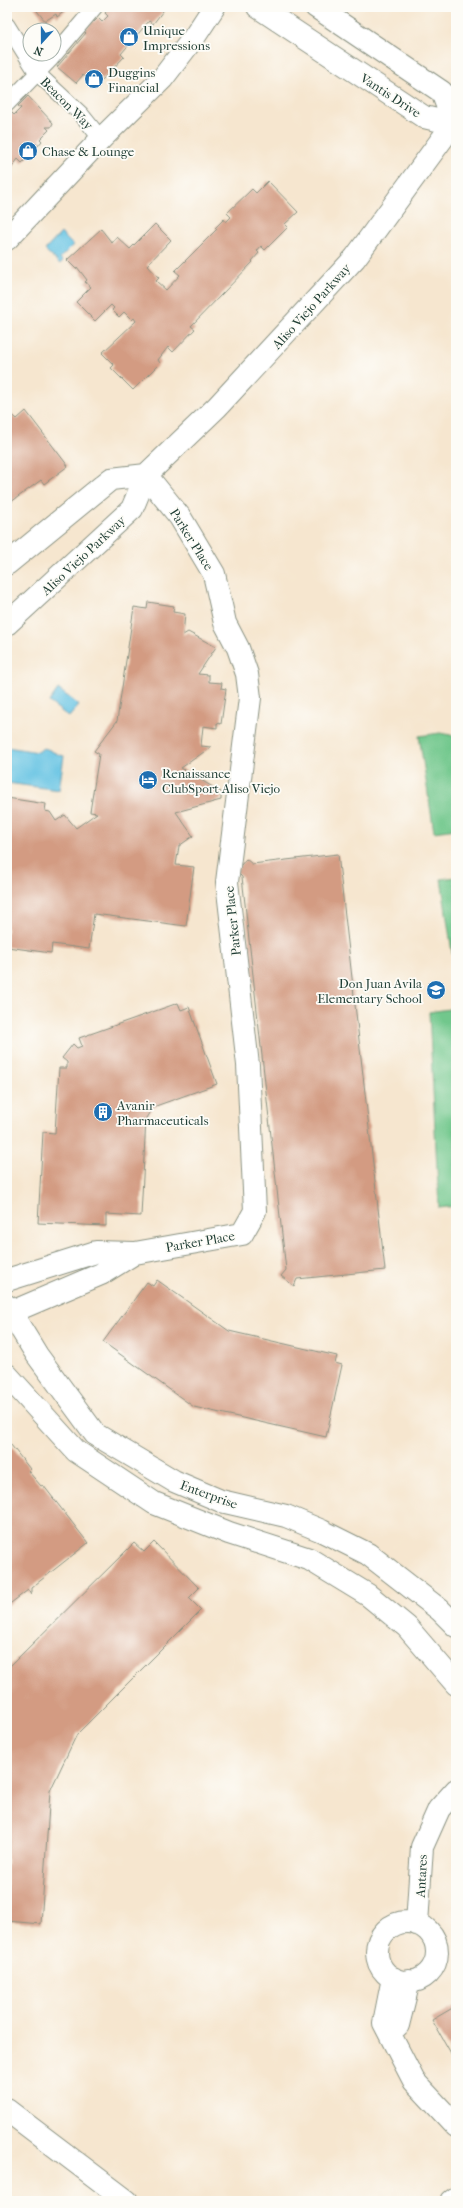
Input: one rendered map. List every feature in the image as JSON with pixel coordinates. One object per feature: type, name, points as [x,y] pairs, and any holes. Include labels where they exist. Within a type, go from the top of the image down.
[{"type":"main road","points":[[7,239],[101,139],[162,79],[195,36],[214,7]]},
{"type":"main road","name":"Vantis Drive","points":[[258,7],[424,116],[455,122]]},
{"type":"main road","points":[[316,7],[442,92],[455,122]]},
{"type":"main road","name":"Aliso Viejo Parkway","points":[[7,624],[132,509],[146,475],[223,401],[355,258],[455,122]]},
{"type":"main road","points":[[7,564],[111,479],[146,475]]},
{"type":"main road","name":"Parker Place","points":[[7,1280],[96,1252],[135,1253],[242,1234],[255,1211],[248,1065],[227,882],[250,698],[248,674],[225,623],[214,574],[180,517],[146,475]]},
{"type":"main road","name":"Parker Place","points":[[8,1310],[101,1274],[135,1253]]},
{"type":"main road","name":"Enterprise","points":[[8,1310],[37,1356],[95,1434],[174,1482],[221,1501],[286,1516],[322,1531],[368,1554],[440,1610],[456,1626]]},
{"type":"main road","points":[[7,1375],[76,1451],[154,1503],[229,1533],[309,1559],[368,1595],[407,1627],[456,1684]]},
{"type":"main road","name":"Antares","points":[[417,1924],[422,1847],[439,1809],[456,1790]]},
{"type":"main road","points":[[409,1922],[424,1927],[432,1936],[437,1948],[437,1957],[429,1972],[422,1977],[401,1979],[383,1969],[379,1962],[377,1953],[381,1936],[393,1925],[409,1922]]},
{"type":"main road","points":[[401,1979],[398,2025],[390,2034],[414,2081],[456,2126]]},
{"type":"main road","points":[[7,2110],[127,2201]]},
{"type":"main road","points":[[452,2201],[456,2198]]},
{"type":"street","points":[[7,104],[37,73],[95,7]]},
{"type":"street","name":"Beacon Way","points":[[7,26],[37,73],[81,114],[101,139]]},
{"type":"green space","points":[[440,733],[456,736],[456,829],[434,832],[419,736]]},
{"type":"green space","points":[[456,877],[456,972],[455,972],[441,879]]},
{"type":"green space","points":[[456,1008],[456,1206],[439,1208],[429,1012]]},
{"type":"water","points":[[61,233],[73,245],[60,258],[63,261],[60,264],[45,250]]},
{"type":"water","points":[[58,689],[79,705],[69,717],[49,702]]},
{"type":"water","points":[[7,747],[38,752],[43,748],[64,756],[59,790],[7,783]]},
{"type":"building","points":[[34,7],[70,7],[57,17],[56,14],[45,21]]},
{"type":"building","points":[[110,7],[166,7],[153,24],[149,21],[121,54],[124,57],[103,79],[95,85],[83,75],[76,83],[57,67],[86,33],[84,31],[93,21],[94,22],[98,18],[102,22],[108,16],[105,13]]},
{"type":"building","points":[[28,96],[53,123],[51,127],[46,127],[49,130],[40,139],[42,141],[31,154],[22,163],[18,159],[7,174],[7,114],[10,111],[14,115],[21,108],[18,106]]},
{"type":"building","points":[[268,181],[298,212],[285,224],[288,227],[265,250],[261,246],[257,251],[259,253],[252,261],[253,262],[191,326],[195,329],[173,352],[168,347],[158,360],[160,363],[133,390],[111,368],[114,365],[102,353],[136,321],[134,318],[132,320],[124,312],[119,317],[112,310],[114,308],[111,305],[95,321],[76,302],[91,287],[85,282],[87,280],[77,267],[76,269],[67,260],[101,229],[112,243],[117,237],[130,249],[155,224],[171,240],[147,265],[159,278],[156,281],[166,290],[180,275],[175,271],[217,229],[215,228],[224,219],[226,222],[231,217],[227,213],[252,189],[256,193]]},
{"type":"building","points":[[7,410],[17,419],[26,411],[68,466],[44,484],[41,480],[7,505]]},
{"type":"building","name":"Renaissance ClubSport Aliso Viejo","points":[[148,602],[174,606],[173,612],[185,614],[183,635],[188,632],[216,647],[198,674],[209,675],[209,682],[222,683],[221,688],[226,689],[221,724],[217,723],[217,728],[203,726],[201,746],[211,747],[181,768],[221,792],[221,800],[176,812],[193,836],[179,846],[176,865],[194,867],[186,926],[94,914],[89,949],[52,944],[51,953],[7,947],[7,798],[46,804],[45,811],[50,812],[56,821],[65,815],[76,828],[97,813],[90,812],[99,754],[94,751],[117,721],[134,607],[147,609]]},
{"type":"building","points":[[338,854],[385,1270],[297,1279],[294,1286],[281,1276],[286,1270],[242,877],[236,871],[246,859],[252,864]]},
{"type":"building","name":"Avanir Pharmaceuticals","points":[[178,1003],[181,1010],[189,1007],[217,1084],[153,1107],[146,1118],[141,1216],[106,1214],[106,1226],[38,1223],[43,1132],[55,1133],[59,1068],[67,1068],[67,1062],[62,1058],[73,1044],[77,1048],[82,1046],[79,1038]]},
{"type":"building","points":[[157,1280],[229,1331],[337,1356],[335,1363],[342,1365],[326,1437],[194,1407],[103,1342],[147,1282],[153,1286]]},
{"type":"building","points":[[7,1440],[30,1469],[28,1471],[41,1486],[43,1485],[88,1543],[31,1588],[31,1595],[28,1590],[7,1606]]},
{"type":"building","points":[[154,1542],[199,1588],[189,1598],[201,1610],[77,1734],[50,1791],[41,1924],[7,1921],[7,1669],[134,1543],[144,1552]]},
{"type":"building","points":[[456,2006],[456,2062],[432,2020]]},
{"type":"place","name":"Unique Impressions","points":[[129,37]]},
{"type":"place","name":"Duggins Financial","points":[[94,79]]},
{"type":"place","name":"Chase & Lounge","points":[[28,151]]},
{"type":"place","name":"Renaissance ClubSport Aliso Viejo","points":[[148,780]]},
{"type":"place","name":"Don Juan Avila Elementary School","points":[[436,990]]},
{"type":"place","name":"Avanir Pharmaceuticals","points":[[103,1112]]}]
